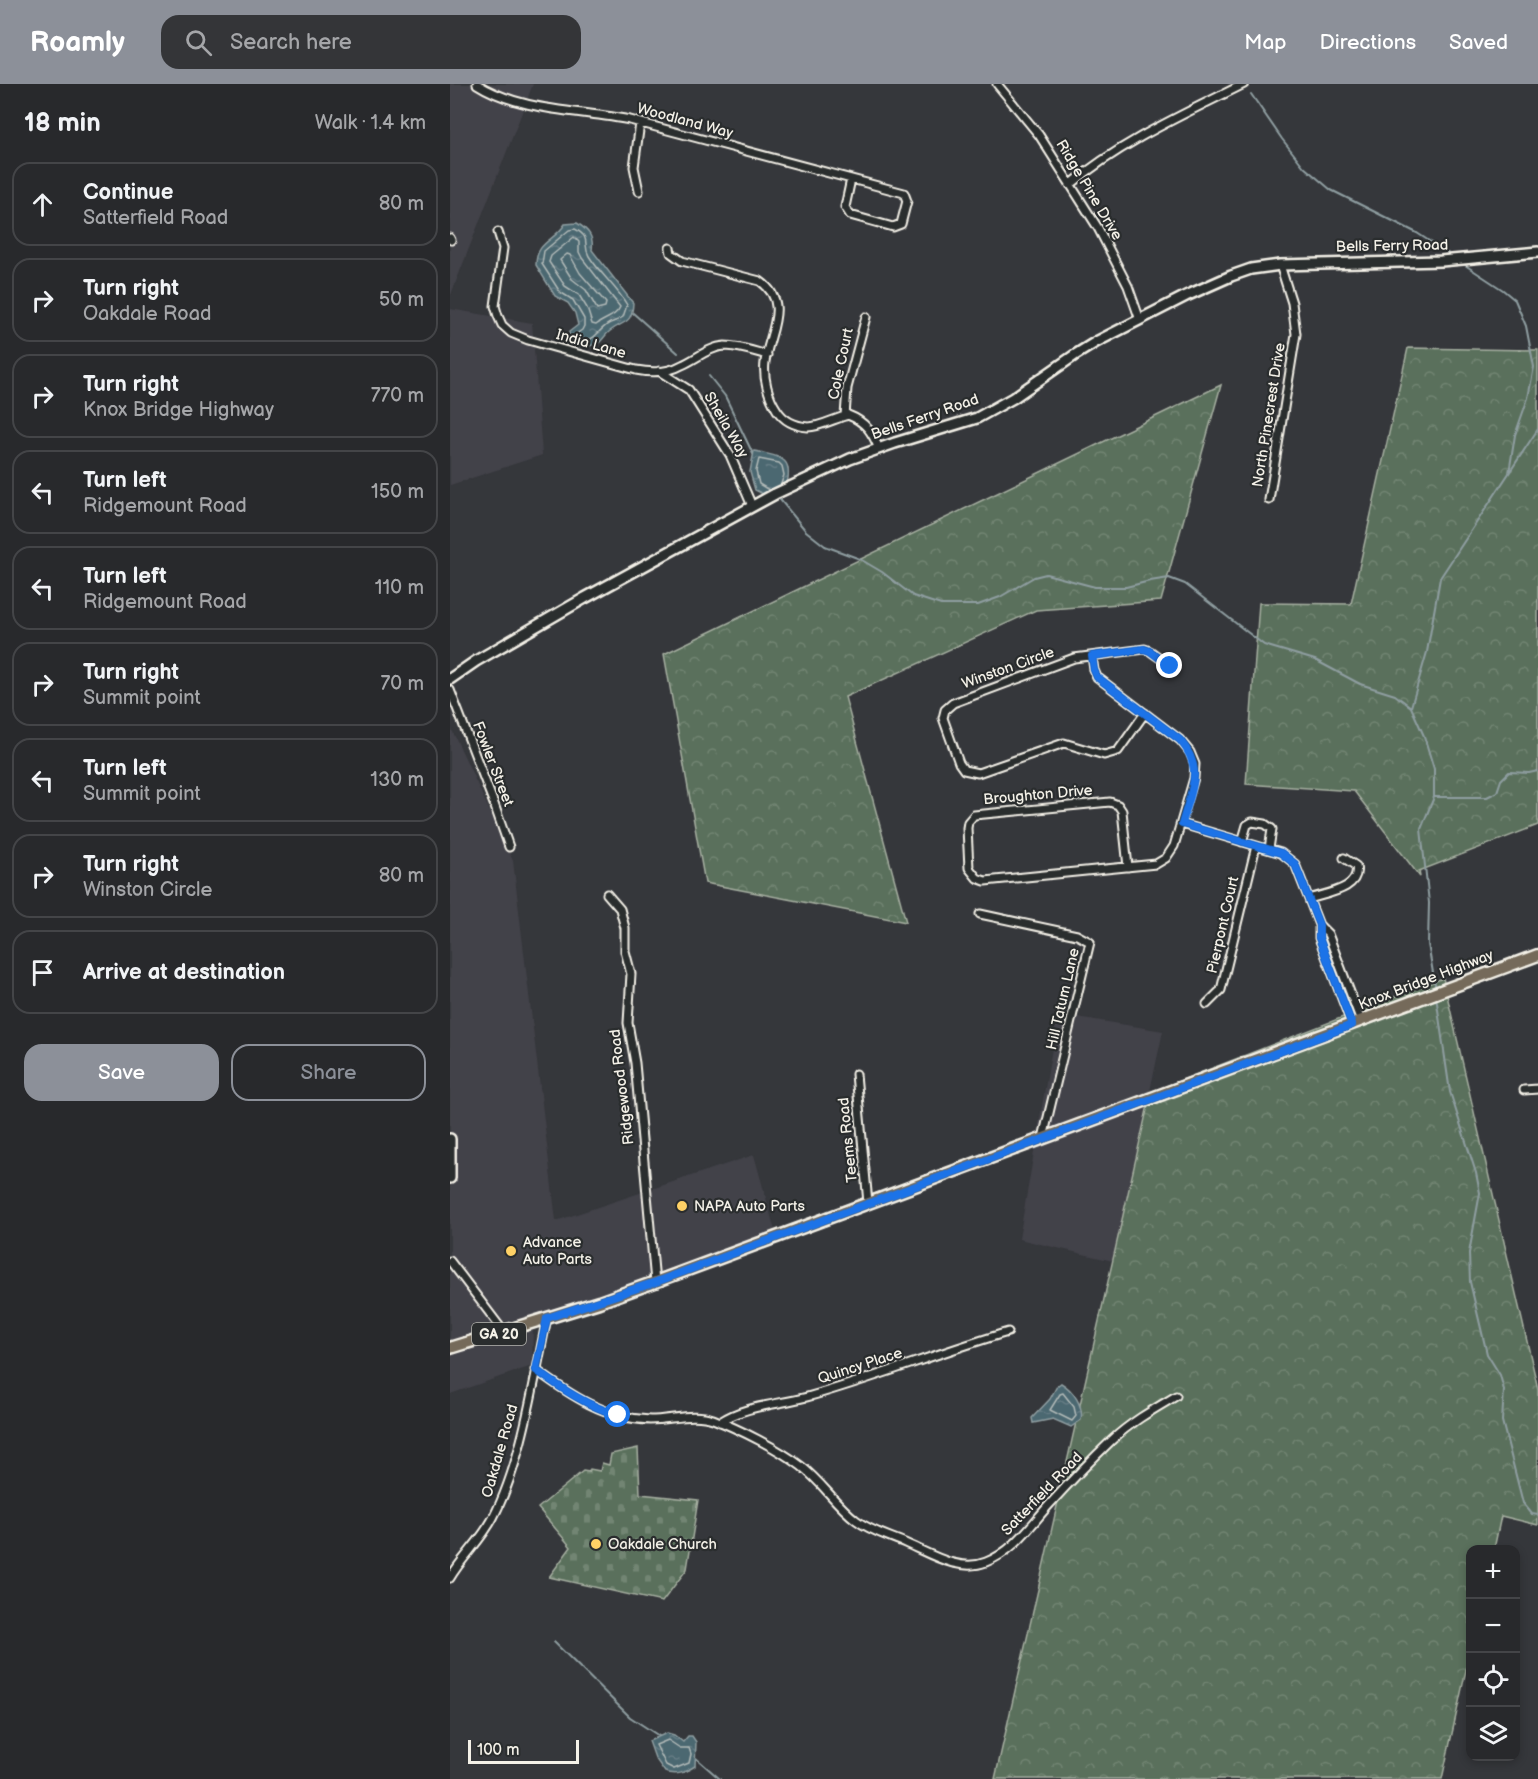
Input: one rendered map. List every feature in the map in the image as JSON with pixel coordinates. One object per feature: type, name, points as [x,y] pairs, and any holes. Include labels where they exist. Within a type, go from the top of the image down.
[{"type":"main road","name":"Bells Ferry Road","points":[[450,679],[476,661],[585,597],[752,506],[816,474],[879,449],[977,418],[1013,398],[1075,354],[1186,296],[1231,276],[1251,269],[1280,265],[1441,261],[1538,252]]},
{"type":"main road","name":"Knox Bridge Highway","points":[[547,1318],[656,1282],[1538,955]]},
{"type":"main road","points":[[450,1139],[450,1178]]},
{"type":"main road","name":"GA 20","points":[[450,1348],[547,1318]]},
{"type":"street","name":"Woodland Way","points":[[477,84],[486,90],[518,101],[577,113],[602,114],[640,123],[851,178],[904,193],[907,201],[901,224],[893,227],[850,214],[845,207],[851,178]]},
{"type":"street","name":"Ridge Pine Drive","points":[[996,84],[1039,135],[1098,228],[1128,286],[1140,320]]},
{"type":"street","points":[[1070,184],[1084,172],[1167,122],[1244,84]]},
{"type":"street","points":[[639,191],[634,167],[640,123]]},
{"type":"street","name":"India Lane","points":[[498,232],[503,248],[495,306],[502,325],[511,333],[528,340],[651,373],[681,366],[705,352],[723,346],[739,347],[766,355]]},
{"type":"street","points":[[670,248],[671,253],[682,261],[760,281],[770,289],[776,301],[776,324],[766,355],[767,390],[779,413],[788,422],[811,427],[845,416],[857,418],[866,424],[879,449]]},
{"type":"street","name":"North Pinecrest Drive","points":[[1269,500],[1296,334],[1292,303],[1280,265]]},
{"type":"street","name":"Cole Court","points":[[845,416],[847,388],[866,317]]},
{"type":"street","name":"Sheila Way","points":[[659,371],[689,390],[730,455],[752,506]]},
{"type":"street","name":"Winston Circle","points":[[1145,713],[1118,751],[1113,754],[1104,754],[1064,743],[978,773],[964,770],[959,763],[943,718],[945,710],[953,703],[1074,658],[1144,649],[1170,666]]},
{"type":"street","points":[[1092,656],[1097,677],[1180,740],[1190,752],[1195,764],[1194,778],[1174,846],[1166,858],[1156,864],[1128,867]]},
{"type":"street","name":"Fowler Street","points":[[450,690],[495,804],[509,848]]},
{"type":"street","name":"Broughton Drive","points":[[1110,802],[1118,805],[1122,811],[1128,867],[985,882],[977,878],[969,868],[968,822],[974,815],[980,813],[1110,802]]},
{"type":"street","points":[[1242,842],[1247,825],[1251,822],[1265,824],[1272,828],[1269,849]]},
{"type":"street","points":[[1182,824],[1281,853],[1295,864],[1319,925],[1328,934],[1356,1023]]},
{"type":"street","name":"Pierpont Court","points":[[1207,1004],[1221,990],[1256,846]]},
{"type":"street","points":[[1310,899],[1348,886],[1354,881],[1358,874],[1356,866],[1344,858]]},
{"type":"street","name":"Ridgewood Road","points":[[607,894],[620,909],[626,928],[625,951],[631,974],[628,1023],[635,1063],[656,1282]]},
{"type":"street","name":"Hill Tatum Lane","points":[[980,914],[1077,935],[1090,942],[1043,1138]]},
{"type":"street","name":"Teems Road","points":[[856,1074],[868,1203]]},
{"type":"street","points":[[1524,1090],[1538,1089]]},
{"type":"street","points":[[450,1261],[504,1332]]},
{"type":"street","name":"Oakdale Road","points":[[450,1578],[485,1533],[503,1497],[517,1453],[547,1318]]},
{"type":"street","name":"Quincy Place","points":[[720,1422],[750,1409],[807,1397],[1008,1332]]},
{"type":"street","name":"Satterfield Road","points":[[536,1370],[570,1394],[603,1411],[651,1420],[697,1417],[731,1426],[800,1464],[857,1521],[943,1560],[975,1565],[998,1556],[1023,1536],[1048,1506],[1127,1426],[1176,1396]]},
{"type":"shaded area","points":[[450,84],[533,84],[450,297]]},
{"type":"shaded area","points":[[450,309],[532,323],[542,455],[450,485]]},
{"type":"shaded area","points":[[450,726],[513,861],[556,1221],[754,1155],[777,1238],[533,1326],[532,1366],[450,1394]]},
{"type":"shaded area","points":[[1058,1014],[1163,1031],[1113,1261],[1019,1239]]},
{"type":"green space","points":[[1408,348],[1538,350],[1538,825],[1419,871],[1420,877],[1354,791],[1246,784],[1259,603],[1351,604]]},
{"type":"green space","points":[[1221,385],[1161,601],[1036,610],[845,697],[906,922],[705,883],[664,654]]},
{"type":"green space","points":[[1443,978],[1538,1389],[1538,1525],[1501,1516],[1495,1545],[1466,1545],[1466,1670],[1442,1779],[995,1779],[1151,1092]]},
{"type":"green space","points":[[638,1448],[640,1494],[698,1500],[687,1569],[662,1602],[549,1577],[571,1547],[538,1508],[583,1471],[589,1472],[590,1469],[600,1471],[602,1463],[609,1465],[611,1454]]},
{"type":"water","points":[[577,223],[589,234],[592,250],[633,303],[629,319],[610,331],[600,342],[588,346],[576,346],[570,342],[569,332],[578,325],[575,313],[568,303],[555,296],[536,265],[539,251],[543,246],[565,224]]},
{"type":"water","points":[[754,451],[773,455],[784,461],[789,472],[785,491],[769,497],[755,490],[750,472]]},
{"type":"water","points":[[1061,1383],[1077,1399],[1081,1409],[1081,1420],[1071,1427],[1053,1419],[1033,1423],[1032,1418]]},
{"type":"water","points":[[667,1733],[683,1742],[688,1736],[692,1736],[696,1742],[695,1766],[680,1773],[665,1772],[655,1758],[649,1741]]},
{"type":"waterway","points":[[1251,94],[1304,167],[1331,190],[1417,233],[1449,254]]},
{"type":"waterway","points":[[1465,265],[1515,300],[1526,326],[1534,367],[1528,398],[1515,435],[1509,473]]},
{"type":"waterway","points":[[633,313],[678,353]]},
{"type":"waterway","points":[[709,376],[725,396],[753,454]]},
{"type":"waterway","points":[[1411,707],[1427,652],[1440,578],[1538,429]]},
{"type":"waterway","points":[[777,496],[806,531],[825,546],[860,559],[882,572],[913,596],[941,605],[978,605],[1000,597],[1034,577],[1046,574],[1095,587],[1126,587],[1169,578],[1185,584],[1264,645],[1315,660],[1360,684],[1395,695],[1411,707],[1424,736],[1434,769],[1434,797],[1421,829],[1429,903],[1428,944],[1436,990]]},
{"type":"waterway","points":[[1434,797],[1487,797],[1497,792],[1501,780],[1509,772],[1538,771]]},
{"type":"waterway","points":[[1436,996],[1450,1092],[1476,1173],[1480,1193],[1469,1253],[1470,1282],[1487,1354],[1500,1375],[1504,1390],[1502,1421],[1523,1503],[1532,1514],[1538,1515]]},
{"type":"waterway","points":[[554,1642],[630,1717],[659,1736]]},
{"type":"waterway","points":[[696,1758],[720,1779]]},
{"type":"place","name":"NAPA Auto Parts","points":[[682,1206]]},
{"type":"place","name":"Advance Auto Parts","points":[[511,1251]]},
{"type":"place","name":"Oakdale Church","points":[[596,1544]]},
{"type":"route","points":[[618,1415],[603,1411],[570,1394],[536,1370],[547,1318],[656,1282],[1352,1025],[1319,938],[1319,925],[1295,864],[1281,853],[1182,824],[1194,778],[1195,764],[1190,752],[1180,740],[1097,677],[1092,656],[1144,649],[1170,666]]}]
